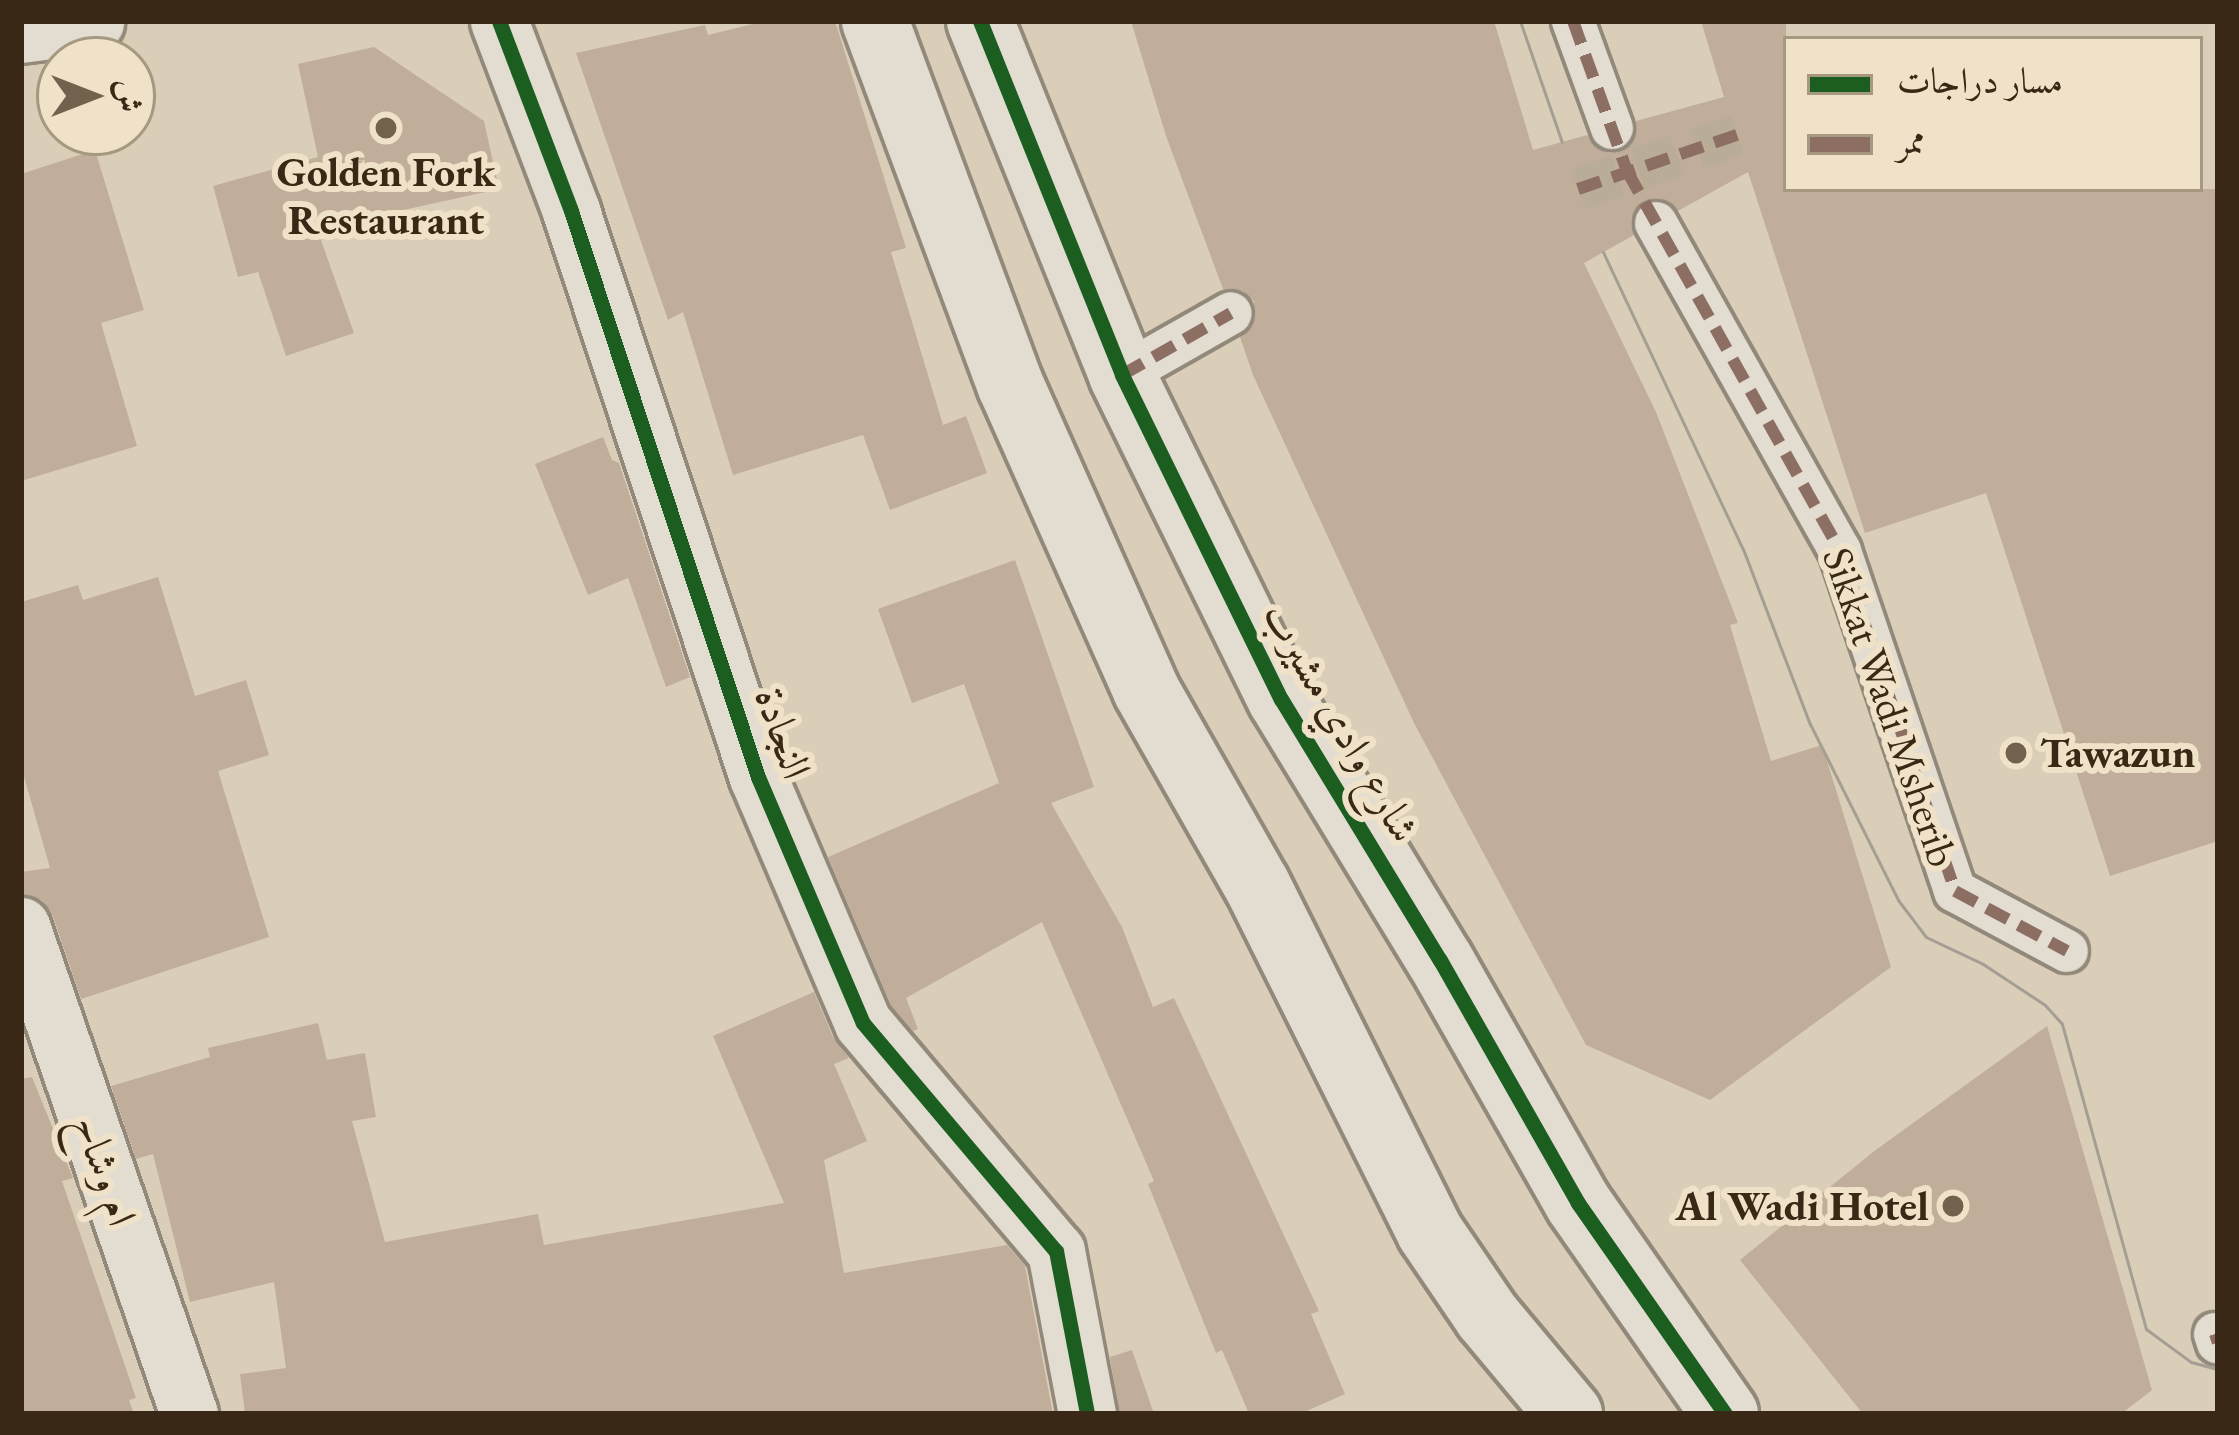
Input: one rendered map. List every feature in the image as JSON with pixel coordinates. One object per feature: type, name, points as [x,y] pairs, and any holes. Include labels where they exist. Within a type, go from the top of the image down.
[{"type":"street","points":[[21,30],[86,21]]},
{"type":"street","name":"النجادة","points":[[499,21],[572,212],[758,777],[863,1023],[1056,1251],[1087,1414]]},
{"type":"street","points":[[875,21],[1010,384],[1146,690],[1257,885],[1430,1232],[1487,1316],[1569,1414]]},
{"type":"street","name":"شارع وادي مشيرب","points":[[980,21],[1122,375],[1281,698],[1440,960],[1577,1204],[1725,1414]]},
{"type":"street","points":[[1025,132],[1026,21]]},
{"type":"street","points":[[1573,21],[1612,128]]},
{"type":"street","name":"Sikkat Wadi Msherib","points":[[1656,223],[1840,551],[1955,891],[2067,951]]},
{"type":"street","points":[[1122,375],[1232,314]]},
{"type":"street","name":"ام وشاح","points":[[21,926],[189,1414]]},
{"type":"building","points":[[765,21],[835,21],[906,248],[891,252],[943,425],[966,416],[987,473],[890,510],[863,435],[733,475],[683,312],[668,320],[576,53],[705,25],[708,35]]},
{"type":"building","points":[[1131,21],[1494,21],[1533,150],[1587,135],[1609,153],[1631,145],[1636,121],[1724,97],[1701,21],[1786,21],[1783,192],[2218,189],[2218,841],[2110,876],[1986,493],[1865,533],[1748,172],[1678,211],[1668,201],[1645,200],[1634,211],[1634,235],[1584,263],[1656,412],[1738,623],[1730,625],[1771,761],[1822,745],[1891,967],[1710,1100],[1586,1045],[1414,723],[1253,375],[1240,337],[1253,325],[1254,301],[1243,291],[1223,289],[1166,136]]},
{"type":"building","points":[[374,47],[484,121],[499,189],[317,229],[354,333],[286,356],[258,272],[238,277],[213,186],[318,157],[298,64]]},
{"type":"building","points":[[76,156],[97,156],[144,310],[101,323],[137,446],[21,481],[21,174]]},
{"type":"building","points":[[603,437],[612,460],[619,463],[690,677],[666,687],[628,578],[588,595],[535,464]]},
{"type":"building","points":[[1015,560],[1094,787],[1051,803],[1122,927],[1153,1007],[1174,998],[1319,1311],[1311,1314],[1345,1394],[1300,1414],[1249,1414],[1222,1350],[1216,1353],[1148,1184],[1154,1181],[1042,922],[906,998],[918,1029],[913,1031],[891,1005],[828,857],[999,783],[964,684],[912,703],[878,609]]},
{"type":"building","points":[[158,577],[195,696],[246,680],[269,755],[218,771],[269,937],[81,999],[52,914],[42,900],[21,894],[21,872],[50,868],[21,766],[21,602],[78,585],[83,600]]},
{"type":"building","points":[[814,992],[833,1037],[849,1058],[834,1064],[867,1141],[824,1160],[844,1273],[1007,1245],[1025,1266],[1053,1414],[245,1414],[240,1374],[286,1368],[274,1282],[190,1302],[153,1154],[136,1159],[111,1086],[210,1057],[208,1048],[318,1023],[327,1060],[365,1053],[376,1117],[352,1121],[385,1242],[538,1214],[544,1245],[784,1203],[713,1036]]},
{"type":"building","name":"Al Wadi Hotel","points":[[2047,1026],[2152,1390],[2121,1414],[1863,1414],[1740,1260],[1873,1152]]},
{"type":"building","points":[[32,1077],[73,1178],[62,1181],[136,1398],[129,1400],[134,1414],[21,1414],[21,1079]]},
{"type":"building","points":[[1132,1350],[1154,1414],[1119,1414],[1110,1357]]},
{"type":"tunnel","points":[[1578,189],[1737,135]]},
{"type":"tram line","points":[[1520,21],[1562,142]]},
{"type":"tram line","points":[[1603,252],[1743,549],[1810,724],[1898,900],[1926,937],[1983,964],[2045,1005],[2062,1024],[2146,1329],[2191,1362],[2218,1369]]},
{"type":"marked path","points":[[1573,21],[1627,171],[1840,551],[1955,891],[2067,951]]},
{"type":"marked path","points":[[1578,189],[1737,135]]},
{"type":"marked path","points":[[1122,375],[1231,313]]},
{"type":"marked path","points":[[2215,1334],[2218,1343]]},
{"type":"cycle path","points":[[499,21],[571,211],[758,777],[863,1023],[1056,1251],[1087,1414]]},
{"type":"cycle path","points":[[980,21],[1122,375],[1281,699],[1440,960],[1578,1203],[1725,1414]]},
{"type":"place","name":"Golden Fork Restaurant","points":[[386,128]]},
{"type":"place","name":"Tawazun","points":[[2016,753]]},
{"type":"place","name":"Al Wadi Hotel","points":[[1953,1206]]}]
